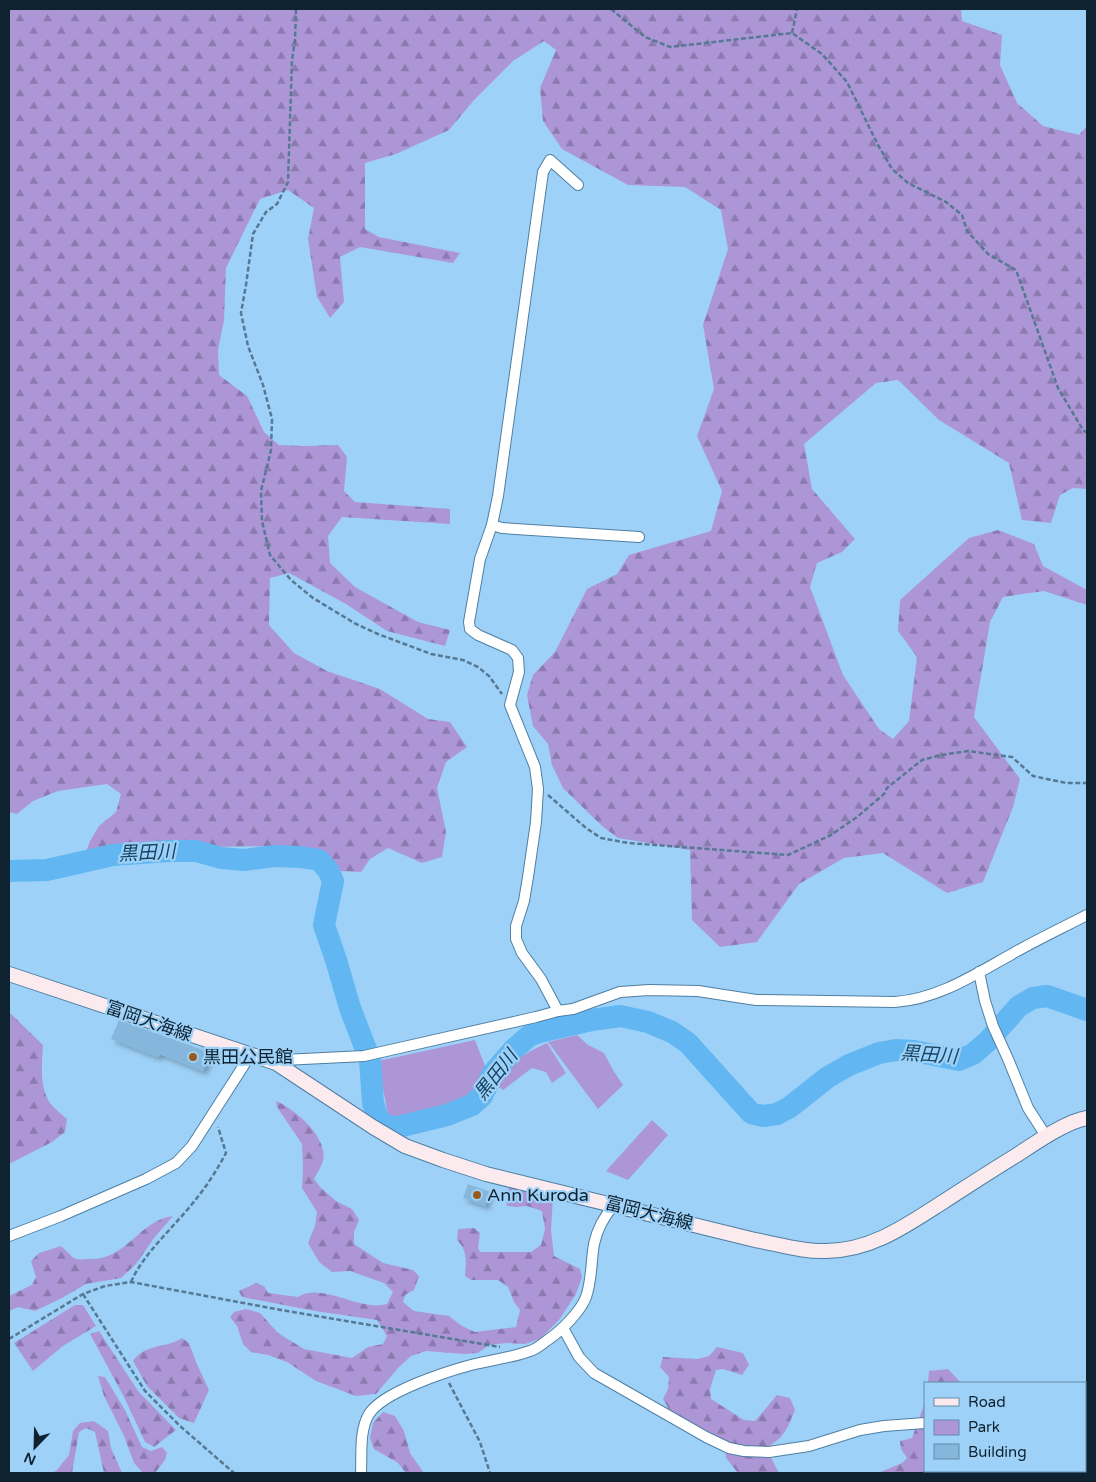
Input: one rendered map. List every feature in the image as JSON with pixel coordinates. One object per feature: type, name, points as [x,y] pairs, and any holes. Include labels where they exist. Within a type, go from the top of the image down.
[{"type":"main road","name":"富岡大海線","points":[[9,974],[276,1063],[405,1146],[443,1160],[486,1174],[794,1248],[826,1251],[847,1249],[878,1241],[903,1228],[1046,1136],[1080,1119],[1087,1118]]},
{"type":"street","points":[[558,1011],[542,979],[522,953],[516,939],[516,926],[524,901],[528,877],[536,822],[538,789],[535,767],[510,705],[519,672],[518,658],[512,650],[478,635],[470,629],[468,622],[480,559],[492,525],[498,496],[543,172],[550,160],[578,186]]},
{"type":"street","points":[[492,525],[502,528],[639,537]]},
{"type":"street","points":[[276,1063],[283,1060],[369,1055],[573,1009],[620,992],[650,990],[698,991],[756,1000],[912,1001],[931,996],[952,987],[1087,915]]},
{"type":"street","points":[[979,972],[985,1002],[993,1026],[1028,1108],[1046,1136]]},
{"type":"street","points":[[9,1236],[146,1180],[176,1163],[192,1146],[244,1065],[248,1054]]},
{"type":"street","points":[[361,1473],[362,1432],[369,1414],[379,1403],[399,1391],[444,1373],[532,1351],[567,1325],[586,1298],[594,1242],[607,1214],[615,1204]]},
{"type":"street","points":[[562,1328],[579,1358],[594,1373],[698,1433],[728,1448],[769,1452],[809,1446],[884,1426],[924,1423]]},
{"type":"path","points":[[296,9],[292,60],[288,182],[277,204],[266,212],[253,234],[241,313],[248,346],[263,385],[272,419],[271,450],[261,491],[262,521],[270,555],[291,580],[313,598],[356,624],[431,654],[463,660],[478,667],[489,676],[510,705]]},
{"type":"path","points":[[611,9],[645,37],[670,46],[792,33],[822,54],[847,82],[892,169],[908,183],[952,206],[962,215],[967,231],[988,254],[1016,270],[1058,388],[1087,434]]},
{"type":"path","points":[[792,33],[797,9]]},
{"type":"path","points":[[538,789],[601,838],[628,843],[788,855],[831,835],[858,816],[884,794],[887,788],[922,760],[941,755],[968,751],[1012,757],[1033,776],[1066,782],[1087,783]]},
{"type":"path","points":[[131,1282],[135,1273],[162,1238],[194,1203],[226,1153],[213,1112]]},
{"type":"path","points":[[9,1339],[83,1294],[105,1286],[131,1282],[502,1348]]},
{"type":"path","points":[[83,1294],[145,1391],[180,1426],[234,1473]]},
{"type":"path","points":[[444,1373],[480,1442],[490,1473]]},
{"type":"green space","points":[[9,9],[961,9],[962,21],[1002,35],[1000,65],[1017,103],[1043,126],[1079,135],[1087,126],[1087,489],[1073,488],[1060,495],[1051,523],[1022,520],[1009,463],[939,420],[898,380],[876,383],[804,444],[812,489],[855,539],[842,552],[817,563],[810,587],[843,675],[879,729],[893,739],[909,721],[917,657],[898,631],[900,600],[969,538],[998,530],[1034,544],[1043,566],[1087,590],[1087,605],[1044,591],[1003,597],[990,622],[974,717],[1020,779],[1013,807],[983,882],[947,893],[883,853],[844,858],[799,884],[757,942],[720,947],[692,920],[690,850],[618,838],[602,826],[563,788],[552,765],[548,744],[533,726],[527,695],[533,675],[555,652],[587,589],[617,574],[629,555],[711,531],[722,491],[697,436],[714,389],[703,325],[728,249],[721,210],[685,187],[628,185],[562,149],[543,121],[540,88],[556,50],[544,41],[513,61],[474,100],[449,130],[396,154],[365,163],[365,229],[379,237],[460,253],[453,263],[360,247],[340,257],[344,302],[330,318],[317,297],[308,239],[314,208],[288,190],[260,199],[226,268],[224,320],[218,350],[219,375],[247,396],[264,432],[279,445],[338,445],[347,457],[344,491],[355,502],[450,509],[450,524],[342,517],[328,536],[330,563],[355,587],[418,622],[450,630],[445,646],[387,631],[346,604],[289,573],[270,578],[269,625],[294,653],[327,671],[380,689],[428,719],[450,722],[467,747],[446,762],[437,788],[446,832],[442,857],[422,863],[388,848],[370,859],[361,872],[340,871],[318,853],[274,846],[128,848],[85,855],[90,841],[99,826],[116,812],[121,794],[107,784],[58,791],[33,801],[17,814],[9,812]]},
{"type":"green space","points":[[9,1012],[43,1045],[42,1075],[44,1090],[50,1103],[67,1119],[65,1132],[52,1142],[9,1164]]},
{"type":"green space","points":[[577,1035],[588,1045],[604,1053],[623,1085],[598,1109],[548,1042]]},
{"type":"green space","points":[[475,1040],[485,1066],[470,1096],[454,1105],[401,1120],[388,1115],[378,1061]]},
{"type":"green space","points":[[547,1043],[566,1073],[552,1083],[546,1072],[532,1068],[503,1090],[497,1086],[511,1065],[524,1055]]},
{"type":"green space","points":[[276,1101],[301,1117],[316,1134],[321,1143],[323,1161],[314,1179],[336,1201],[352,1209],[359,1220],[354,1232],[354,1244],[383,1263],[413,1270],[419,1276],[414,1290],[405,1295],[403,1302],[414,1311],[449,1316],[462,1326],[475,1332],[516,1327],[520,1310],[514,1302],[508,1287],[498,1280],[471,1280],[465,1276],[466,1256],[461,1244],[457,1240],[458,1229],[474,1228],[480,1233],[478,1248],[480,1252],[531,1252],[541,1245],[545,1229],[542,1211],[527,1206],[507,1206],[506,1196],[510,1185],[553,1196],[551,1230],[554,1256],[580,1269],[582,1277],[576,1294],[559,1320],[540,1339],[525,1344],[506,1343],[489,1345],[478,1353],[464,1354],[426,1351],[411,1356],[376,1394],[356,1396],[316,1381],[287,1362],[268,1355],[251,1352],[243,1344],[237,1326],[230,1317],[234,1312],[246,1309],[260,1313],[278,1333],[304,1349],[352,1358],[368,1347],[383,1344],[387,1336],[377,1320],[315,1311],[242,1297],[239,1291],[256,1283],[264,1286],[268,1293],[298,1297],[314,1292],[324,1293],[362,1304],[373,1305],[387,1304],[393,1292],[384,1283],[350,1271],[332,1272],[319,1262],[308,1243],[315,1226],[317,1212],[302,1188],[302,1144],[277,1107]]},
{"type":"green space","points":[[652,1120],[668,1135],[628,1180],[606,1171]]},
{"type":"green space","points":[[173,1216],[154,1238],[136,1264],[121,1278],[86,1284],[35,1311],[18,1307],[9,1311],[9,1296],[32,1285],[36,1277],[31,1261],[39,1253],[61,1246],[76,1259],[101,1258],[113,1254],[161,1219]]},
{"type":"green space","points":[[75,1305],[83,1305],[96,1326],[63,1346],[33,1371],[14,1343]]},
{"type":"green space","points":[[99,1331],[138,1391],[176,1430],[154,1447],[145,1442],[124,1397],[90,1334]]},
{"type":"green space","points":[[182,1338],[189,1343],[209,1390],[194,1423],[179,1418],[147,1386],[133,1361],[138,1355],[150,1348]]},
{"type":"green space","points":[[717,1347],[743,1353],[749,1365],[742,1375],[723,1369],[716,1370],[710,1389],[711,1399],[744,1420],[755,1421],[777,1395],[790,1398],[795,1410],[790,1422],[785,1432],[766,1448],[779,1473],[738,1473],[726,1458],[725,1443],[715,1435],[670,1411],[663,1399],[668,1389],[669,1377],[660,1367],[663,1357],[697,1359],[709,1356]]},
{"type":"green space","points":[[948,1369],[960,1382],[928,1382],[929,1371]]},
{"type":"green space","points":[[98,1376],[105,1377],[125,1410],[142,1447],[151,1451],[162,1447],[167,1453],[165,1460],[155,1473],[143,1473],[134,1463],[124,1436],[104,1396]]},
{"type":"green space","points":[[924,1405],[924,1472],[954,1472],[878,1473],[902,1463],[907,1458],[901,1449],[900,1441],[912,1438]]},
{"type":"green space","points":[[383,1412],[395,1416],[404,1431],[410,1453],[424,1473],[406,1473],[398,1463],[374,1449],[370,1438],[373,1423]]},
{"type":"green space","points":[[94,1421],[108,1431],[111,1448],[122,1473],[104,1473],[95,1432],[86,1428],[79,1432],[72,1473],[51,1473],[56,1471],[69,1455],[73,1431],[80,1423]]},
{"type":"building","points":[[119,1020],[211,1053],[203,1071],[160,1054],[158,1057],[111,1039]]},
{"type":"building","name":"Ann Kuroda","points":[[468,1184],[490,1192],[485,1206],[463,1198]]},
{"type":"waterway","name":"黒田川","points":[[9,871],[47,870],[113,855],[169,851],[196,851],[221,858],[244,860],[275,856],[319,860],[328,870],[333,881],[324,925],[350,1008],[370,1060],[373,1103],[378,1119],[394,1128],[447,1115],[472,1105],[482,1096],[493,1073],[514,1049],[529,1036],[592,1020],[620,1016],[648,1022],[672,1032],[688,1043],[751,1113],[763,1116],[777,1114],[790,1107],[828,1077],[849,1065],[879,1053],[896,1050],[914,1051],[959,1060],[973,1054],[988,1041],[1019,1006],[1033,998],[1047,996],[1087,1010]]},
{"type":"place","name":"黒田公民館","points":[[193,1057]]},
{"type":"place","name":"Ann Kuroda","points":[[477,1195]]}]
